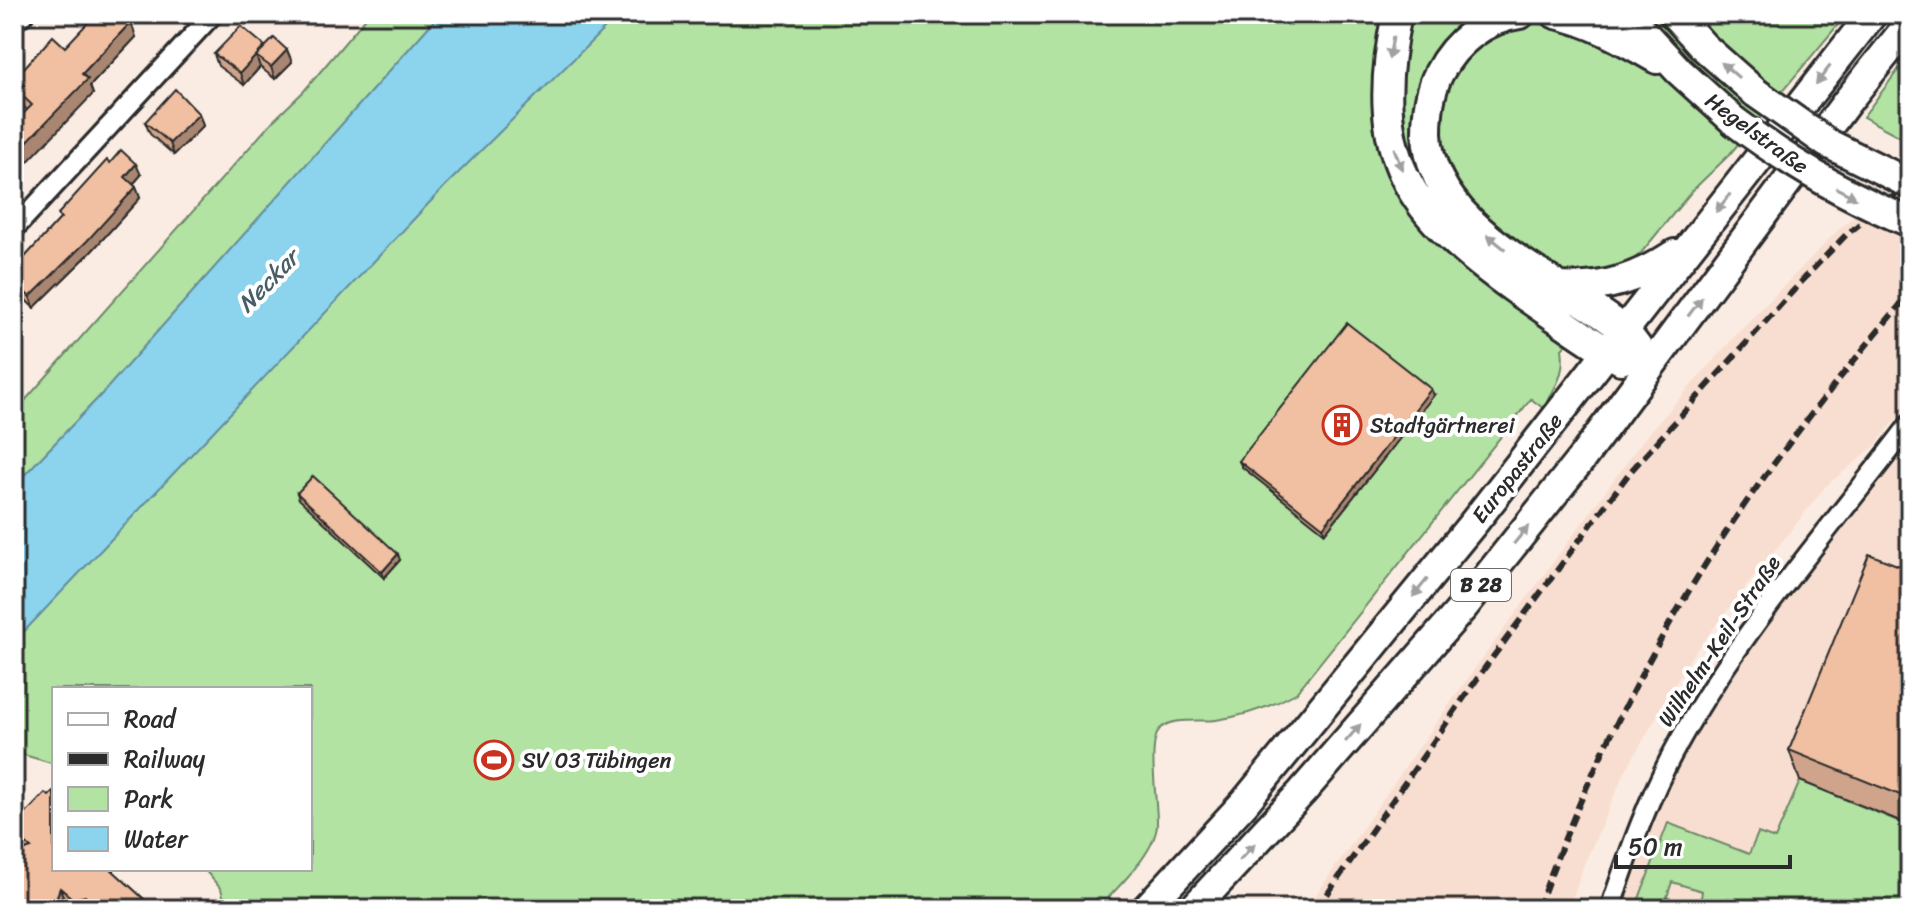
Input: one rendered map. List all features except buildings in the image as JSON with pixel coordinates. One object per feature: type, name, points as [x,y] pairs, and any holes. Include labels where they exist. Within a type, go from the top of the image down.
[{"type":"main road","points":[[1397,14],[1388,63],[1387,114],[1394,151],[1407,183],[1427,215],[1493,274],[1607,351],[1632,365],[1648,369]]},
{"type":"main road","points":[[1520,14],[1486,25],[1464,40],[1446,61],[1433,85],[1427,114],[1428,146],[1435,173],[1452,200],[1474,224],[1509,252],[1624,329],[1635,340],[1648,369]]},
{"type":"main road","points":[[1556,14],[1609,32],[1679,71]]},
{"type":"main road","name":"Hegelstraße","points":[[1626,14],[1679,71],[1734,121],[1771,149],[1816,176],[1910,222]]},
{"type":"main road","name":"Hegelstraße","points":[[1674,14],[1704,47],[1756,93],[1827,143],[1910,184]]},
{"type":"main road","name":"Europastraße","points":[[1146,909],[1254,790],[1475,521],[1872,14]]},
{"type":"main road","name":"Europastraße","points":[[1193,909],[1302,792],[1465,605],[1910,23]]},
{"type":"main road","points":[[1560,287],[1586,288],[1624,281],[1653,268],[1692,242]]},
{"type":"street","points":[[14,22],[24,14]]},
{"type":"street","points":[[14,229],[213,14]]},
{"type":"street","name":"Wilhelm-Keil-Straße","points":[[1610,909],[1650,802],[1687,729],[1779,591],[1906,437]]},
{"type":"shaded area","points":[[1910,163],[1910,402],[1874,447],[1826,486],[1691,657],[1625,772],[1583,867],[1569,909],[1306,909],[1462,686],[1646,436],[1735,336],[1837,231]]},
{"type":"shaded area","points":[[1899,439],[1910,448],[1910,909],[1610,909],[1679,741]]},
{"type":"green space","points":[[369,14],[440,14],[101,395],[14,486],[14,413],[273,121],[304,91]]},
{"type":"green space","points":[[619,14],[1847,14],[1729,155],[1692,191],[1641,253],[1628,264],[1611,269],[1609,299],[1562,349],[1561,373],[1543,408],[1531,399],[1296,693],[1267,707],[1237,716],[1180,721],[1161,728],[1153,758],[1157,815],[1155,836],[1134,870],[1098,909],[227,909],[221,889],[206,871],[312,871],[312,687],[52,687],[52,763],[14,752],[14,642],[445,186]]},
{"type":"green space","points":[[1910,54],[1910,142],[1863,117]]},
{"type":"green space","points":[[1800,781],[1910,826],[1910,909],[1762,909],[1728,898],[1725,906],[1701,898],[1702,891],[1672,882],[1663,909],[1635,909],[1668,823],[1749,854],[1758,833],[1775,839]]},
{"type":"water","name":"Neckar","points":[[440,14],[619,14],[445,186],[14,642],[14,486],[101,395]]},
{"type":"railway","points":[[1317,909],[1484,669],[1630,472],[1812,270],[1846,235],[1910,183]]},
{"type":"railway","points":[[1538,909],[1558,854],[1605,747],[1688,592],[1771,468],[1910,293]]},
{"type":"place","name":"Stadtgärtnerei","points":[[1342,425]]},
{"type":"place","name":"SV 03 Tübingen","points":[[494,760]]}]
